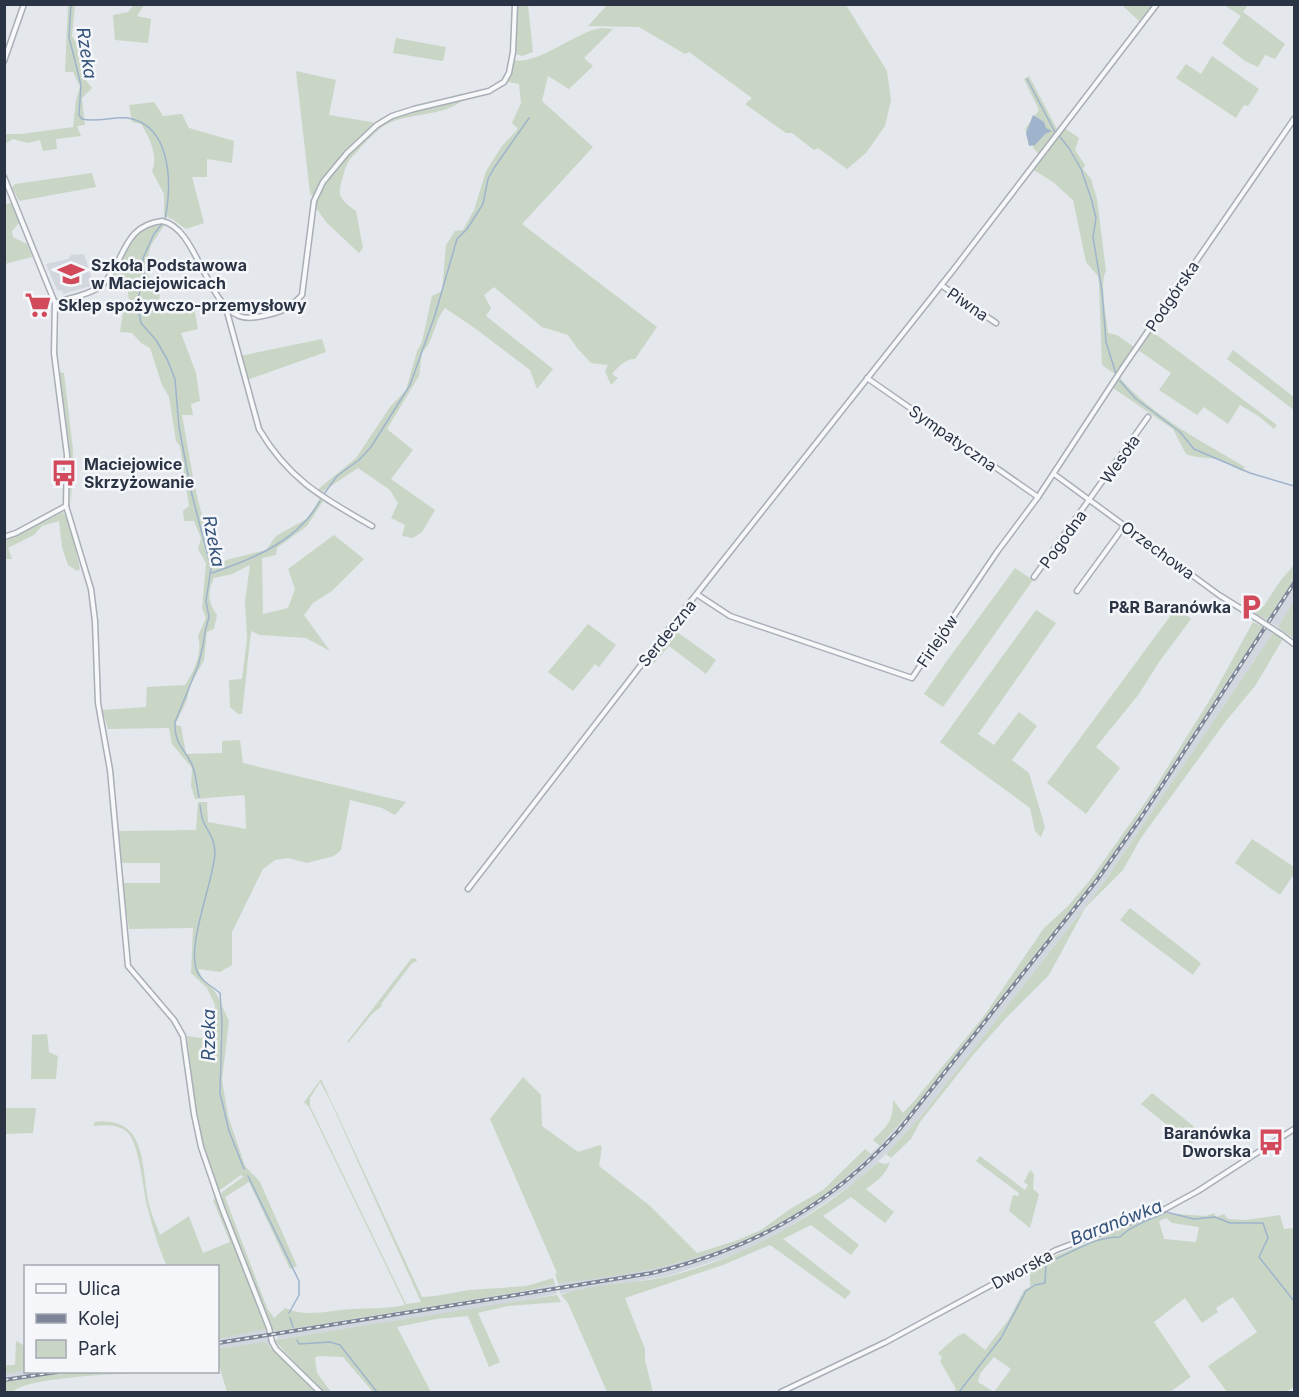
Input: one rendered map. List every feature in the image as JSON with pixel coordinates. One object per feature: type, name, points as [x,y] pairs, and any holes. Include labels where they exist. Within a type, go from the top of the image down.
[{"type":"street","points":[[4,61],[24,4]]},
{"type":"street","points":[[226,308],[240,317],[259,317],[293,306],[302,295],[314,201],[323,182],[347,153],[377,125],[392,116],[489,91],[504,82],[509,73],[512,58],[515,4]]},
{"type":"street","name":"Serdeczna","points":[[468,889],[672,625],[941,285],[1157,4]]},
{"type":"street","name":"Podgórska","points":[[1053,474],[1124,366],[1294,119]]},
{"type":"street","points":[[4,177],[55,303],[54,353],[67,455],[66,506],[91,589],[95,621],[98,703],[110,770],[128,966],[174,1020],[183,1036],[201,1147],[274,1345],[320,1392]]},
{"type":"street","points":[[55,303],[101,286],[117,264],[127,242],[138,229],[162,221],[178,229],[226,308],[259,429],[269,446],[303,483],[325,500],[372,526]]},
{"type":"street","name":"Piwna","points":[[941,285],[996,323]]},
{"type":"street","name":"Sympatyczna","points":[[867,378],[1038,497]]},
{"type":"street","name":"Wesoła","points":[[1091,501],[1148,417]]},
{"type":"street","name":"Firlejów","points":[[698,595],[730,616],[912,678],[1053,474]]},
{"type":"street","name":"Orzechowa","points":[[1053,474],[1220,595],[1294,644]]},
{"type":"street","name":"Pogodna","points":[[1034,577],[1091,501]]},
{"type":"street","points":[[4,537],[66,506]]},
{"type":"street","points":[[1077,591],[1125,525]]},
{"type":"street","name":"Dworska","points":[[781,1392],[886,1342],[1056,1250],[1165,1209],[1198,1191],[1294,1129]]},
{"type":"shaded area","name":"Szkoła Podstawowa w Maciejowicach","points":[[84,254],[94,285],[63,294],[63,291],[57,290],[46,264],[68,259],[71,255]]},
{"type":"shaded area","points":[[1294,579],[1294,601],[1278,627],[1267,620]]},
{"type":"shaded area","points":[[1263,627],[1273,633],[1103,884],[921,1116],[886,1154],[858,1180],[806,1216],[772,1238],[736,1254],[668,1276],[560,1294],[558,1283],[674,1264],[740,1242],[783,1221],[828,1192],[889,1137],[1091,885]]},
{"type":"shaded area","points":[[555,1284],[557,1294],[483,1308],[278,1339],[277,1331],[525,1291]]},
{"type":"shaded area","points":[[267,1329],[271,1345],[219,1355],[219,1335]]},
{"type":"shaded area","points":[[24,1368],[24,1373],[101,1373],[5,1385],[4,1371]]},
{"type":"green space","points":[[68,5],[75,5],[72,36],[84,55],[81,74],[92,88],[82,98],[85,125],[77,126],[81,136],[56,139],[57,149],[43,151],[40,140],[28,143],[13,139],[5,144],[5,134],[73,127],[80,87],[73,72],[65,72]]},
{"type":"green space","points":[[134,5],[144,5],[137,16],[151,19],[148,43],[115,40],[113,15],[128,12]]},
{"type":"green space","points":[[517,5],[528,5],[533,52],[522,56],[516,54]]},
{"type":"green space","points":[[607,5],[846,5],[887,71],[891,100],[885,126],[866,153],[847,169],[818,148],[814,150],[792,133],[786,133],[745,104],[752,98],[689,52],[685,54],[639,27],[588,26]]},
{"type":"green space","points":[[1122,5],[1151,5],[1139,21]]},
{"type":"green space","points":[[1224,5],[1248,5],[1243,12],[1285,44],[1275,59],[1265,55],[1258,67],[1245,61],[1222,43],[1241,16]]},
{"type":"green space","points":[[613,29],[584,58],[593,66],[569,89],[548,76],[542,101],[593,147],[522,224],[657,327],[635,359],[625,362],[612,374],[618,378],[611,385],[605,371],[608,365],[591,363],[568,335],[542,327],[494,287],[484,295],[491,308],[486,316],[553,369],[537,389],[530,370],[445,308],[429,343],[422,352],[419,376],[387,429],[413,450],[391,479],[435,510],[422,532],[413,538],[402,536],[405,525],[391,518],[398,503],[390,490],[358,468],[319,494],[316,491],[356,458],[390,407],[406,390],[417,351],[422,342],[432,296],[442,291],[446,245],[455,231],[463,230],[474,210],[486,171],[502,146],[518,129],[512,123],[521,103],[519,84],[508,82],[514,60],[534,58],[592,30]]},
{"type":"green space","points":[[396,38],[446,47],[443,61],[393,53]]},
{"type":"green space","points":[[1212,56],[1259,89],[1248,106],[1244,105],[1236,118],[1176,78],[1186,64],[1201,74]]},
{"type":"green space","points":[[296,71],[336,80],[329,115],[377,123],[349,148],[325,175],[313,197],[310,193]]},
{"type":"green space","points":[[1029,76],[1057,129],[1039,154],[1034,149],[1025,129],[1039,110],[1024,79]]},
{"type":"green space","points":[[463,100],[447,109],[385,125],[370,137],[349,161],[342,180],[340,195],[356,211],[363,248],[359,253],[327,223],[316,208],[319,197],[333,172],[355,148],[388,121],[415,110]]},
{"type":"green space","points":[[154,102],[163,116],[182,114],[189,128],[234,141],[232,163],[207,159],[207,177],[192,177],[204,223],[186,229],[164,216],[164,194],[152,171],[154,159],[152,147],[141,124],[132,122],[129,105]]},
{"type":"green space","points":[[1064,128],[1079,138],[1075,150],[1085,165],[1083,169],[1091,179],[1097,199],[1106,271],[1103,292],[1108,333],[1117,335],[1134,347],[1115,374],[1102,365],[1098,276],[1086,262],[1073,200],[1053,182],[1032,169]]},
{"type":"green space","points":[[92,173],[96,187],[19,201],[12,188],[15,184]]},
{"type":"green space","points":[[12,203],[20,222],[12,231],[13,237],[27,244],[32,257],[5,264],[5,204]]},
{"type":"green space","points":[[165,224],[151,245],[145,267],[149,277],[161,282],[158,312],[173,314],[179,305],[194,307],[198,329],[181,333],[196,373],[200,401],[191,404],[193,415],[182,415],[195,488],[215,566],[221,567],[226,560],[266,550],[276,536],[308,518],[320,498],[323,501],[307,526],[277,548],[276,555],[262,558],[263,614],[288,608],[295,589],[288,569],[334,535],[364,559],[332,591],[313,603],[304,615],[330,651],[306,638],[260,635],[251,631],[242,714],[238,714],[230,707],[229,680],[242,679],[247,639],[245,601],[250,565],[232,574],[214,578],[210,588],[210,597],[217,615],[214,629],[207,632],[204,660],[190,685],[187,700],[175,725],[181,726],[186,754],[222,753],[222,741],[240,740],[243,763],[406,802],[395,815],[382,808],[350,800],[341,850],[334,856],[307,863],[288,858],[275,860],[263,869],[232,932],[232,965],[220,972],[198,969],[203,979],[216,993],[229,1021],[222,1080],[228,1116],[245,1166],[260,1182],[297,1266],[290,1269],[249,1182],[225,1197],[267,1308],[274,1318],[285,1308],[310,1313],[405,1305],[309,1107],[304,1102],[321,1079],[422,1297],[469,1290],[527,1286],[553,1278],[555,1284],[525,1291],[272,1332],[221,1196],[222,1192],[243,1177],[241,1175],[220,1190],[217,1188],[197,1122],[187,1036],[215,1040],[215,1005],[207,988],[191,973],[193,928],[129,929],[122,883],[160,883],[160,863],[122,863],[119,831],[196,830],[198,802],[207,802],[208,822],[246,829],[245,799],[244,795],[195,799],[191,786],[192,768],[172,744],[169,728],[108,729],[102,710],[146,707],[147,687],[185,685],[197,662],[198,636],[206,618],[202,608],[206,563],[198,549],[201,538],[194,521],[184,521],[183,511],[189,506],[180,446],[176,441],[169,397],[162,385],[150,348],[141,343],[132,333],[120,332],[124,305],[129,303],[127,283],[103,287],[118,268],[134,239],[141,231],[151,226]],"holes":[[[320,1082],[421,1302],[406,1304],[310,1106],[310,1098]]]},
{"type":"green space","points":[[1150,330],[1277,425],[1274,429],[1240,405],[1228,424],[1204,407],[1197,415],[1159,390],[1171,373],[1138,350]]},
{"type":"green space","points":[[322,339],[326,352],[247,380],[240,356]]},
{"type":"green space","points":[[1233,350],[1294,397],[1294,410],[1227,359]]},
{"type":"green space","points":[[59,372],[64,373],[73,450],[71,506],[67,432]]},
{"type":"green space","points":[[1120,378],[1133,392],[1163,416],[1245,467],[1242,471],[1218,459],[1186,454],[1173,429],[1113,388]]},
{"type":"green space","points":[[63,512],[70,524],[80,569],[77,571],[68,565],[62,547],[59,521],[42,526],[34,535],[8,548],[12,559],[5,559],[5,541]]},
{"type":"green space","points":[[1294,565],[1294,579],[1267,620],[1253,615],[1259,605],[1250,599],[1243,609],[1241,607],[1247,596],[1263,607]]},
{"type":"green space","points":[[1015,568],[1033,580],[943,707],[924,694]]},
{"type":"green space","points":[[1294,601],[1294,639],[1278,627]]},
{"type":"green space","points":[[1177,607],[1191,619],[1139,694],[1096,747],[1120,768],[1086,814],[1047,783]]},
{"type":"green space","points":[[1036,610],[1056,623],[978,734],[994,745],[1019,712],[1037,726],[1012,760],[1029,773],[1045,827],[1041,837],[1035,831],[1030,808],[940,742]]},
{"type":"green space","points":[[1253,622],[1263,627],[1121,843],[1091,885],[917,1104],[880,1146],[873,1140],[889,1123],[893,1100],[903,1113],[984,1016],[1044,928],[1068,906],[1090,880],[1149,797],[1214,693]]},
{"type":"green space","points":[[588,624],[616,645],[599,667],[595,664],[573,691],[548,672]]},
{"type":"green space","points":[[672,631],[677,632],[716,660],[706,674],[669,646],[653,664],[646,664]]},
{"type":"green space","points":[[1273,633],[1283,639],[1255,686],[1226,721],[1141,838],[1123,870],[1085,908],[1049,975],[973,1055],[920,1122],[911,1139],[891,1158],[886,1154],[921,1116],[1103,884]]},
{"type":"green space","points":[[1252,839],[1294,867],[1294,874],[1280,895],[1235,863]]},
{"type":"green space","points":[[1130,908],[1201,963],[1193,975],[1120,920]]},
{"type":"green space","points":[[415,958],[417,961],[412,963],[381,1004],[382,1006],[372,1014],[348,1043],[411,959]]},
{"type":"green space","points":[[47,1034],[49,1052],[58,1056],[56,1079],[31,1079],[32,1035]]},
{"type":"green space","points":[[523,1077],[541,1095],[542,1126],[578,1152],[600,1145],[602,1147],[599,1166],[649,1205],[697,1253],[761,1230],[790,1209],[823,1190],[865,1149],[871,1154],[835,1186],[805,1208],[754,1236],[671,1265],[558,1283],[555,1274],[557,1273],[490,1119]]},
{"type":"green space","points":[[1152,1093],[1202,1133],[1191,1144],[1141,1104]]},
{"type":"green space","points":[[5,1108],[36,1108],[33,1133],[5,1134]]},
{"type":"green space","points":[[95,1122],[113,1122],[125,1128],[134,1137],[143,1163],[151,1211],[160,1235],[189,1216],[203,1253],[230,1242],[213,1200],[216,1197],[267,1329],[219,1339],[219,1265],[167,1265],[146,1201],[132,1139],[120,1128],[107,1125],[93,1126]]},
{"type":"green space","points":[[980,1156],[1025,1190],[1028,1185],[1024,1182],[1030,1170],[1034,1174],[1033,1189],[1039,1194],[1030,1228],[1009,1211],[1013,1195],[1018,1196],[1019,1193],[976,1161]]},
{"type":"green space","points":[[878,1162],[890,1163],[880,1178],[866,1189],[894,1212],[885,1223],[851,1197],[823,1216],[859,1245],[851,1255],[811,1225],[783,1239],[851,1292],[845,1299],[770,1245],[723,1265],[625,1298],[645,1349],[645,1360],[653,1392],[607,1392],[568,1303],[561,1295],[587,1288],[670,1276],[727,1257],[807,1217]]},
{"type":"green space","points":[[1162,1213],[1206,1216],[1214,1213],[1216,1217],[1224,1214],[1228,1219],[1245,1220],[1280,1215],[1284,1229],[1294,1228],[1294,1387],[1286,1392],[1227,1392],[1208,1366],[1257,1332],[1233,1297],[1216,1308],[1218,1312],[1202,1323],[1185,1298],[1154,1322],[1191,1377],[1170,1392],[994,1392],[953,1392],[956,1389],[938,1353],[964,1333],[985,1350],[1009,1319],[1024,1290],[1030,1287],[1030,1274],[1035,1264]],"holes":[[[1166,1218],[1172,1223],[1199,1227],[1196,1242],[1164,1239],[1159,1221]],[[994,1357],[1011,1369],[994,1392],[978,1382],[980,1374]]]},
{"type":"green space","points":[[557,1295],[561,1302],[508,1306],[478,1313],[500,1362],[489,1367],[468,1316],[436,1319],[397,1327],[431,1392],[373,1392],[343,1357],[320,1356],[315,1357],[317,1373],[331,1392],[322,1392],[274,1340]]},
{"type":"green space","points":[[16,1341],[24,1345],[24,1370],[5,1374],[5,1365],[15,1365]]},
{"type":"green space","points":[[265,1342],[315,1392],[227,1392],[219,1365],[219,1349]]},
{"type":"green space","points":[[66,1373],[130,1373],[35,1383],[13,1392],[5,1392],[5,1382]]},
{"type":"water","points":[[1033,115],[1052,131],[1045,134],[1035,145],[1029,146],[1026,133]]},
{"type":"waterway","name":"Rzeka","points":[[71,4],[69,37],[81,85],[79,115],[82,119],[88,120],[128,118],[143,123],[153,132],[166,158],[168,190],[165,219]]},
{"type":"waterway","points":[[1027,79],[1055,132]]},
{"type":"waterway","points":[[324,494],[337,476],[359,460],[371,447],[410,385],[435,315],[457,239],[467,229],[483,204],[488,179],[494,168],[529,118]]},
{"type":"waterway","points":[[1060,137],[1081,169],[1096,218],[1093,237],[1102,291],[1106,342],[1116,374]]},
{"type":"waterway","name":"Rzeka","points":[[162,224],[154,234],[143,258],[144,273],[138,299],[141,323],[156,340],[175,379],[179,427],[191,491],[211,568],[206,601],[209,617],[203,646],[198,666],[175,722],[176,737],[193,767],[199,797]]},
{"type":"waterway","points":[[1120,381],[1135,398],[1180,432],[1194,449],[1250,473],[1294,486]]},
{"type":"waterway","points":[[212,573],[258,555],[287,538],[311,515],[320,501]]},
{"type":"waterway","name":"Rzeka","points":[[200,805],[202,818],[213,840],[215,853],[197,934],[195,964],[201,978],[220,993],[222,1023],[220,1093],[229,1131],[244,1169]]},
{"type":"waterway","name":"Rzeka","points":[[248,1176],[299,1281],[299,1295],[289,1313]]},
{"type":"waterway","name":"Baranówka","points":[[959,1392],[1001,1338],[1026,1291],[1035,1285],[1045,1283],[1046,1263],[1091,1243],[1120,1237],[1135,1226],[1166,1212],[1194,1219],[1215,1217],[1230,1223],[1263,1223],[1268,1238],[1259,1257],[1294,1301]]},
{"type":"waterway","name":"Rzeka","points":[[290,1318],[293,1327]]},
{"type":"waterway","name":"Rzeka","points":[[297,1340],[299,1344],[330,1342],[340,1345],[377,1392]]},
{"type":"railway","points":[[219,1343],[652,1273],[688,1263],[756,1238],[816,1203],[845,1181],[899,1130],[1097,880],[1140,819],[1294,583]]},
{"type":"railway","points":[[4,1380],[50,1373]]},
{"type":"place","name":"Szkoła Podstawowa w Maciejowicach","points":[[71,274]]},
{"type":"place","name":"Sklep spożywczo-przemysłowy","points":[[38,305]]},
{"type":"place","name":"Maciejowice Skrzyżowanie","points":[[64,473]]},
{"type":"place","name":"P&R Baranówka","points":[[1251,607]]},
{"type":"place","name":"Baranówka Dworska","points":[[1271,1142]]}]
